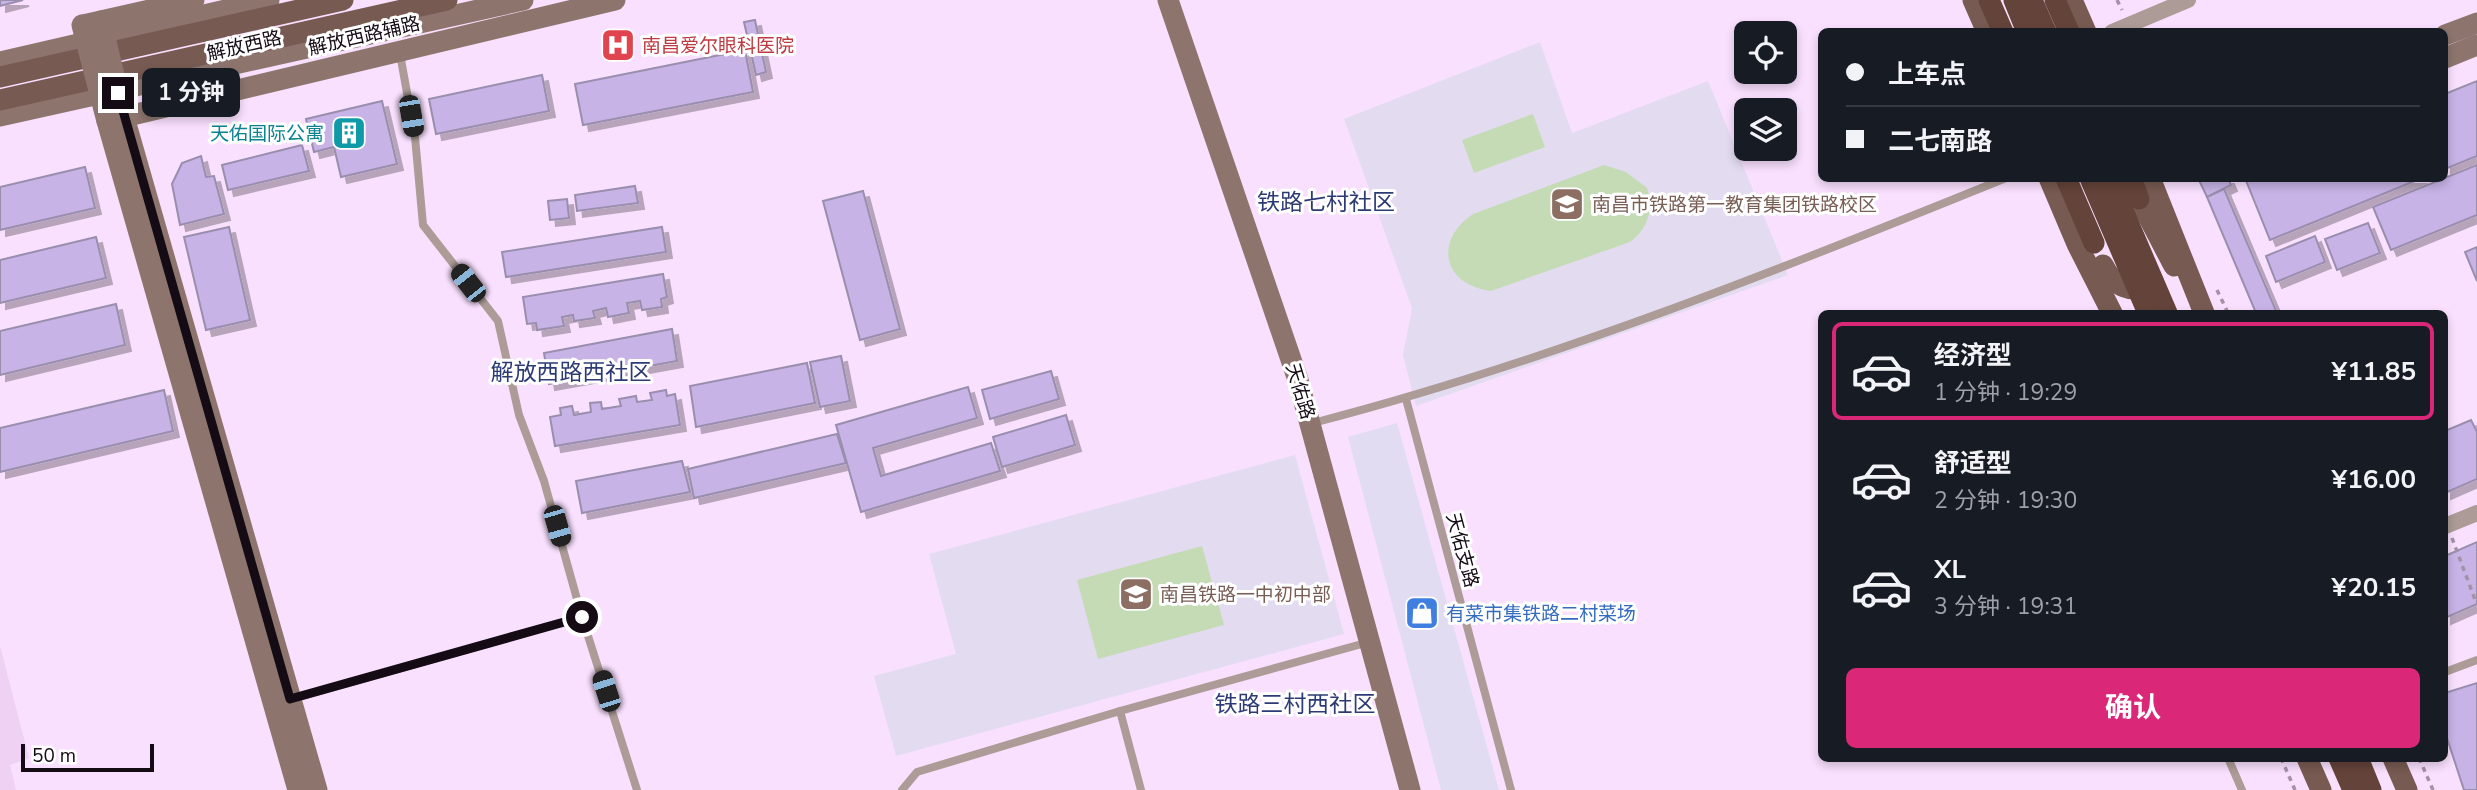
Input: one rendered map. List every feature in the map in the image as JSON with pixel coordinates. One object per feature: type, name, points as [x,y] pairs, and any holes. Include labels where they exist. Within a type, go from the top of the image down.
[{"type":"highway","points":[[1989,0],[2001,28]]},
{"type":"highway","points":[[2014,0],[2026,28]]},
{"type":"highway","points":[[2032,0],[2044,28]]},
{"type":"highway","points":[[2055,0],[2067,28]]},
{"type":"highway","points":[[2069,182],[2094,243]]},
{"type":"highway","points":[[2093,182],[2147,310]]},
{"type":"highway","points":[[2111,182],[2166,310]]},
{"type":"highway","points":[[2132,182],[2139,200]]},
{"type":"highway","points":[[2341,762],[2353,790]]},
{"type":"highway","points":[[2360,762],[2371,790]]},
{"type":"main road","points":[[194,0],[92,23],[298,790]]},
{"type":"main road","points":[[0,62],[269,0]]},
{"type":"main road","name":"解放西路","points":[[0,77],[343,0]]},
{"type":"main road","name":"解放西路","points":[[0,100],[447,0]]},
{"type":"main road","name":"解放西路辅路","points":[[0,116],[523,0]]},
{"type":"main road","name":"解放西路辅路","points":[[116,119],[615,0]]},
{"type":"main road","name":"天佑路","points":[[1168,0],[1298,380],[1410,790]]},
{"type":"main road","points":[[1973,0],[1985,28]]},
{"type":"main road","points":[[2072,0],[2084,28]]},
{"type":"main road","points":[[2448,34],[2477,23]]},
{"type":"main road","points":[[2448,57],[2477,45]]},
{"type":"main road","points":[[116,119],[317,790]]},
{"type":"main road","points":[[2051,182],[2077,244],[2110,310]]},
{"type":"main road","points":[[2152,182],[2202,310]]},
{"type":"main road","points":[[2103,265],[2111,281],[2127,290],[2146,287],[2160,276],[2165,258],[2139,200]]},
{"type":"main road","points":[[2159,242],[2201,310]]},
{"type":"main road","points":[[2094,243],[2119,310]]},
{"type":"main road","points":[[2309,762],[2321,790]]},
{"type":"main road","points":[[2395,762],[2407,790]]},
{"type":"street","points":[[2122,28],[2188,0]]},
{"type":"street","points":[[2448,525],[2477,513]]},
{"type":"lane","points":[[400,53],[415,137],[423,225],[498,321],[519,415],[544,481],[582,617],[638,790]]},
{"type":"lane","points":[[1310,424],[1406,399],[1767,274],[1996,182]]},
{"type":"lane","name":"天佑支路","points":[[1406,399],[1510,790]]},
{"type":"lane","points":[[290,699],[582,617]]},
{"type":"lane","points":[[902,790],[917,772],[1120,711],[1370,642]]},
{"type":"lane","points":[[2448,671],[2477,660]]},
{"type":"lane","points":[[1120,711],[1141,790]]},
{"type":"lane","points":[[2230,762],[2242,790]]},
{"type":"path","points":[[2448,531],[2477,605]]},
{"type":"path","points":[[2283,762],[2295,790]]},
{"type":"path","points":[[2421,762],[2433,790]]},
{"type":"shaded area","name":"南昌市铁路第一教育集团铁路校区","points":[[1540,42],[1572,133],[1708,81],[1734,144],[1734,161],[1741,161],[1788,275],[1416,406],[1403,355],[1412,308],[1344,119]]},
{"type":"shaded area","name":"有菜市集铁路二村菜场","points":[[1397,423],[1499,790],[1441,790],[1348,437]]},
{"type":"shaded area","name":"南昌铁路一中初中部","points":[[1295,455],[1344,634],[896,756],[874,676],[956,654],[929,554]]},
{"type":"shaded area","points":[[0,646],[29,758],[10,765],[16,790],[0,790]]},
{"type":"green space","points":[[1533,114],[1545,147],[1474,173],[1462,140]]},
{"type":"green space","points":[[1604,165],[1626,172],[1647,188],[1650,203],[1648,218],[1641,231],[1630,242],[1491,291],[1462,280],[1454,271],[1448,249],[1452,237],[1460,225],[1473,214]]},
{"type":"green space","points":[[1202,546],[1224,625],[1098,659],[1077,580]]},
{"type":"building","points":[[0,0],[23,0],[0,6]]},
{"type":"building","points":[[755,20],[766,72],[756,75],[744,22]]},
{"type":"building","points":[[745,50],[753,92],[583,125],[575,84]]},
{"type":"building","points":[[542,75],[549,111],[436,134],[429,99]]},
{"type":"building","points":[[2477,81],[2477,156],[2448,168],[2448,93]]},
{"type":"building","name":"天佑国际公寓","points":[[382,101],[397,164],[341,177],[334,147],[314,152],[306,119]]},
{"type":"building","points":[[302,145],[309,171],[228,190],[222,165]]},
{"type":"building","points":[[201,156],[206,177],[214,176],[224,214],[180,225],[172,184],[182,163]]},
{"type":"building","points":[[2477,165],[2477,215],[2391,250],[2373,207],[2435,182],[2448,182],[2448,177]]},
{"type":"building","points":[[85,167],[95,208],[0,230],[0,187]]},
{"type":"building","points":[[2200,182],[2230,182],[2231,185],[2207,197]]},
{"type":"building","points":[[2247,182],[2412,182],[2270,240]]},
{"type":"building","points":[[635,186],[638,203],[577,211],[575,195]]},
{"type":"building","points":[[2224,189],[2276,310],[2255,310],[2207,197]]},
{"type":"building","points":[[863,191],[900,329],[860,340],[823,201]]},
{"type":"building","points":[[567,199],[569,218],[550,220],[548,201]]},
{"type":"building","points":[[2368,223],[2380,253],[2337,270],[2325,239]]},
{"type":"building","points":[[229,227],[250,320],[206,330],[184,237]]},
{"type":"building","points":[[662,227],[666,252],[506,277],[502,252]]},
{"type":"building","points":[[2315,236],[2325,262],[2276,282],[2266,256]]},
{"type":"building","points":[[96,237],[106,278],[0,303],[0,260]]},
{"type":"building","points":[[2477,247],[2477,281],[2465,252]]},
{"type":"building","points":[[663,274],[667,297],[661,299],[662,307],[642,310],[640,301],[627,303],[629,313],[608,317],[606,308],[593,311],[595,318],[574,321],[573,315],[562,317],[564,326],[537,330],[536,323],[527,324],[523,297]]},
{"type":"building","points":[[116,304],[125,345],[0,375],[0,331]]},
{"type":"building","points":[[672,329],[677,361],[549,384],[544,353]]},
{"type":"building","points":[[841,356],[850,401],[820,407],[810,362]]},
{"type":"building","points":[[807,363],[815,403],[696,427],[690,386]]},
{"type":"building","points":[[1051,371],[1059,399],[990,419],[982,390]]},
{"type":"building","points":[[968,387],[977,418],[873,448],[881,476],[991,443],[1000,471],[861,512],[836,425]]},
{"type":"building","points":[[164,390],[173,431],[0,472],[0,428]]},
{"type":"building","points":[[666,390],[667,396],[675,394],[680,425],[555,446],[550,417],[561,415],[560,408],[572,406],[574,415],[591,412],[590,403],[601,402],[602,409],[621,406],[619,399],[636,396],[637,402],[652,400],[650,393]]},
{"type":"building","points":[[1066,415],[1075,445],[1002,467],[993,437]]},
{"type":"building","points":[[2471,420],[2477,432],[2477,479],[2448,492],[2448,430]]},
{"type":"building","points":[[837,434],[846,463],[694,498],[688,469]]},
{"type":"building","points":[[682,461],[690,492],[582,513],[576,481]]},
{"type":"building","points":[[2477,542],[2477,604],[2448,617],[2448,555]]},
{"type":"building","points":[[2477,683],[2477,790],[2464,790],[2448,741],[2448,692]]},
{"type":"place","name":"南昌爱尔眼科医院","points":[[618,45]]},
{"type":"place","name":"天佑国际公寓","points":[[349,133]]},
{"type":"place","name":"南昌市铁路第一教育集团铁路校区","points":[[1567,204]]},
{"type":"place","name":"南昌铁路一中初中部","points":[[1136,594]]},
{"type":"place","name":"有菜市集铁路二村菜场","points":[[1422,613]]},
{"type":"district","name":"铁路七村社区","points":[[1326,202]]},
{"type":"district","name":"解放西路西社区","points":[[571,372]]},
{"type":"district","name":"铁路三村西社区","points":[[1295,704]]},
{"type":"route","points":[[118,93],[290,699],[582,617]]}]
